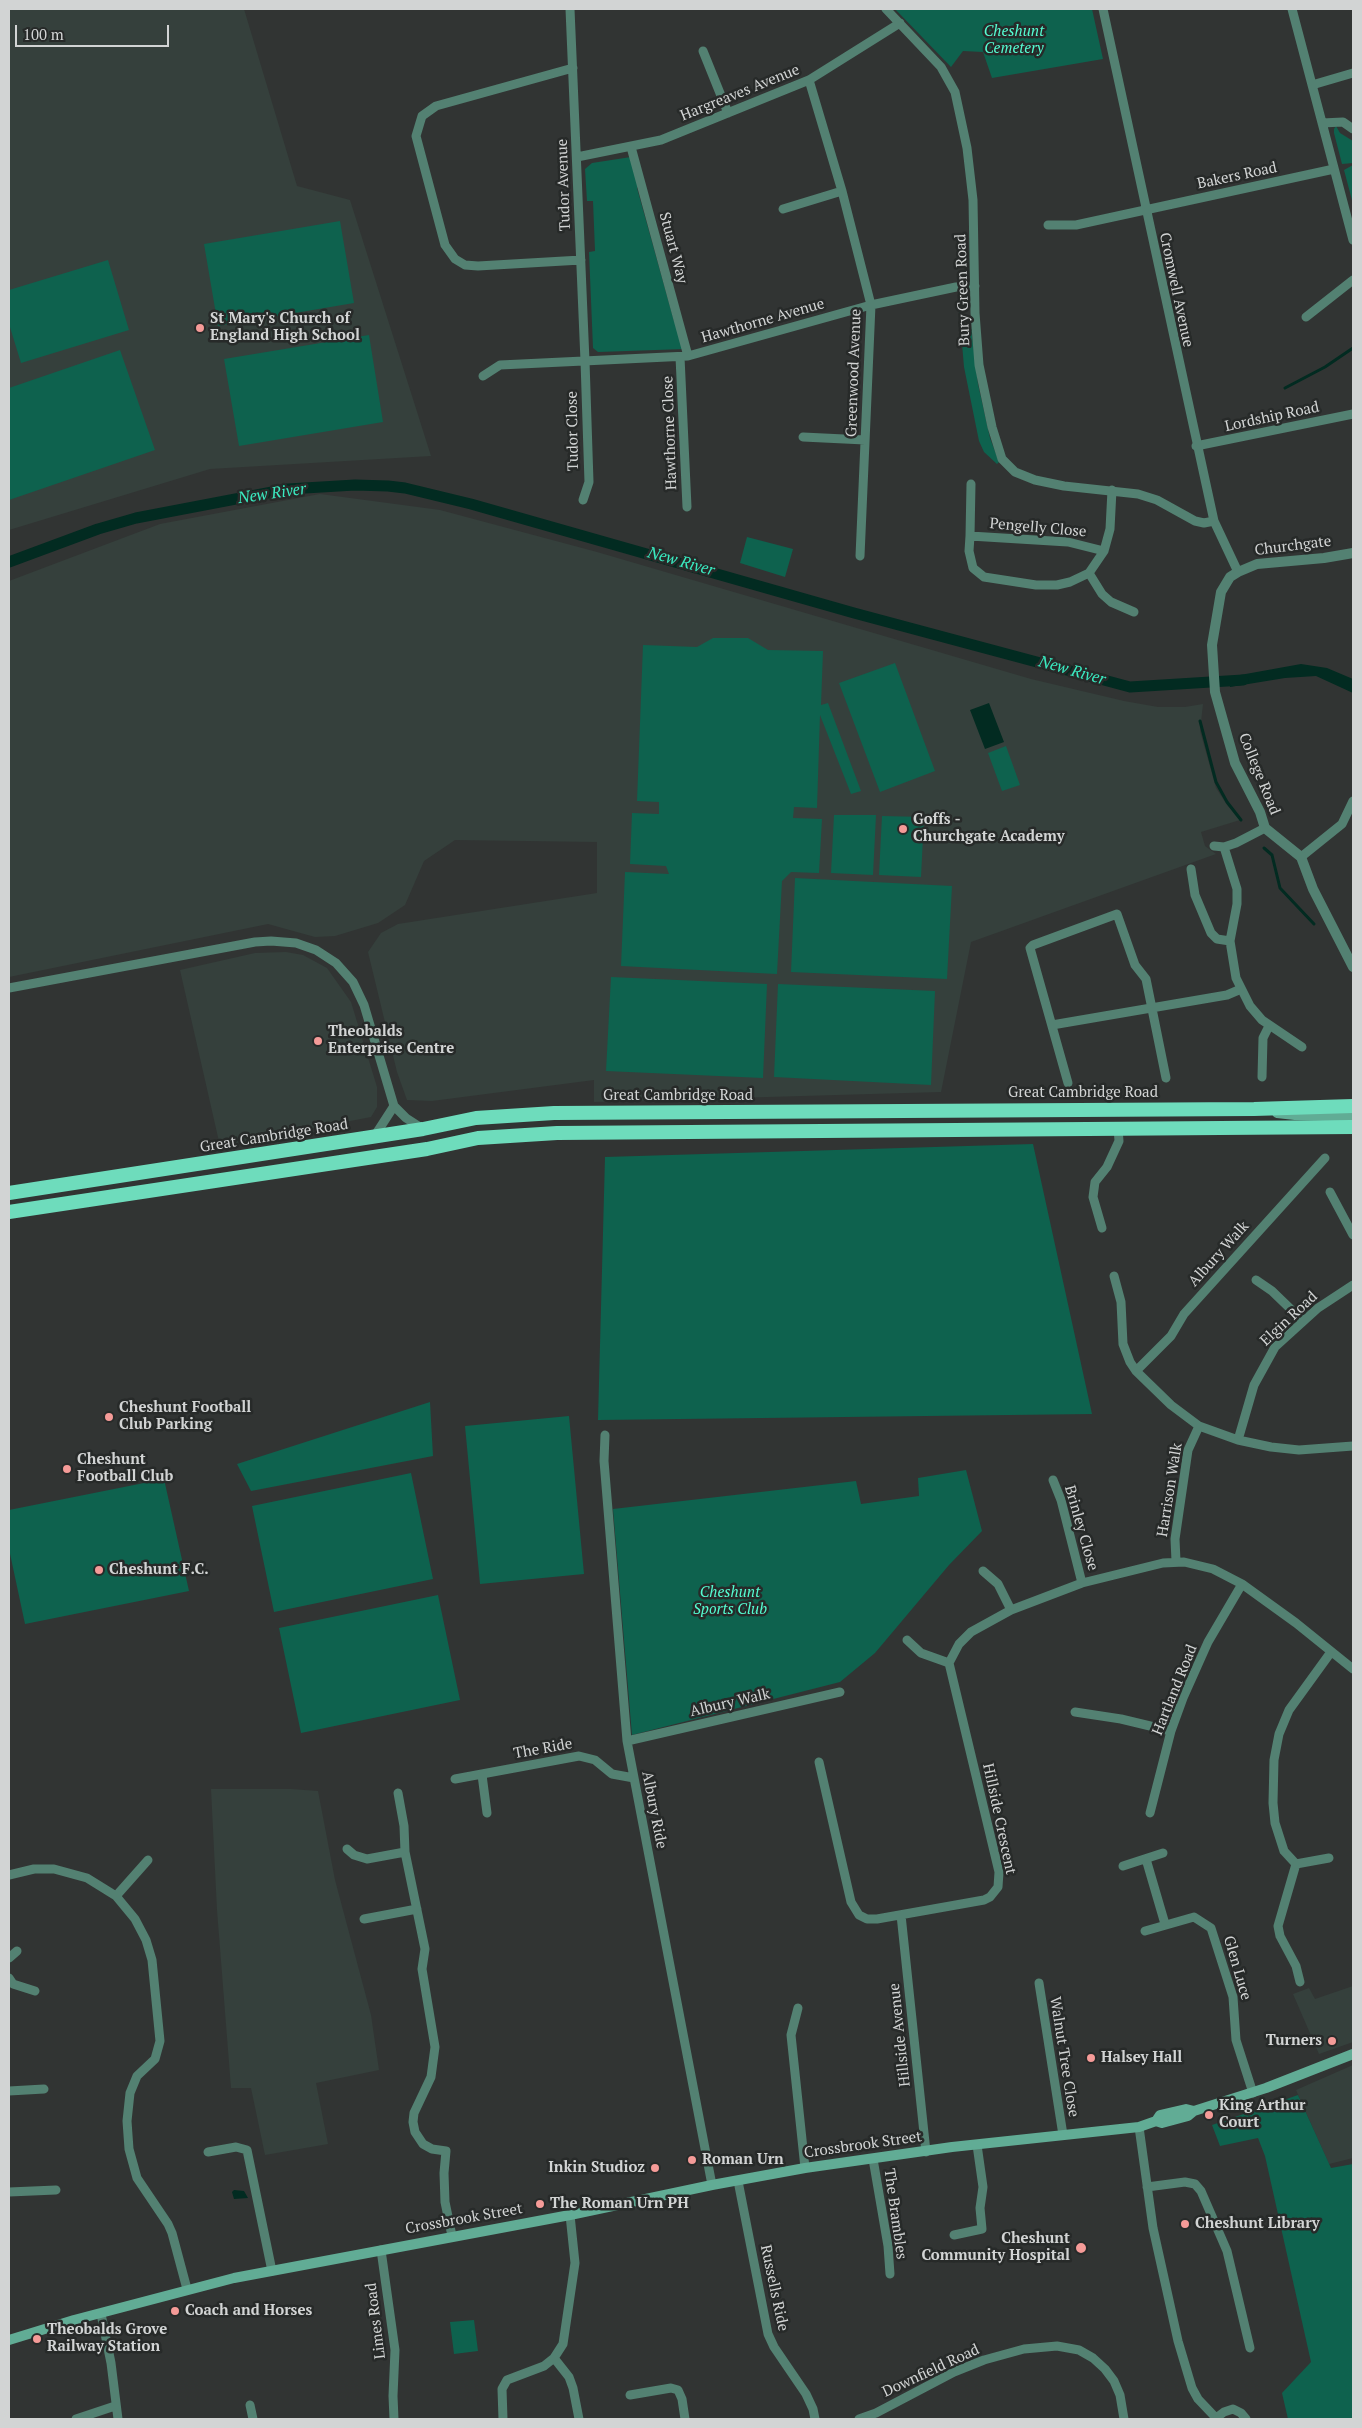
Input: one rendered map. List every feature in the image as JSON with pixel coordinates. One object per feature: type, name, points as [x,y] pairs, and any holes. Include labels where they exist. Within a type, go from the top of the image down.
[{"type":"highway","name":"Great Cambridge Road","points":[[9,1193],[374,1137],[476,1118],[554,1113],[1254,1109],[1353,1106]]},
{"type":"highway","points":[[9,1212],[427,1149],[478,1138],[567,1132],[1353,1127]]},
{"type":"main road","points":[[1254,1109],[1295,1116],[1353,1116]]},
{"type":"main road","name":"Crossbrook Street","points":[[9,2340],[187,2289],[452,2236],[570,2215],[712,2185],[805,2168],[978,2145],[1138,2127],[1156,2121],[1160,2115],[1186,2109],[1194,2111],[1253,2093],[1353,2054]]},
{"type":"street","name":"Tudor Avenue","points":[[570,9],[585,361]]},
{"type":"street","name":"Bury Green Road","points":[[886,9],[941,66],[955,92],[971,175],[975,240],[976,333],[983,387],[998,449],[1005,463],[1015,472],[1035,480],[1064,486],[1112,490],[1149,497],[1201,523],[1214,521]]},
{"type":"street","name":"Cromwell Avenue","points":[[1102,9],[1196,446],[1214,521],[1238,572]]},
{"type":"street","points":[[1292,9],[1334,169],[1349,210],[1353,240]]},
{"type":"street","name":"Hargreaves Avenue","points":[[577,157],[661,140],[810,80],[900,23]]},
{"type":"street","points":[[703,51],[728,113]]},
{"type":"street","points":[[573,68],[436,106],[422,116],[416,136],[445,246],[455,259],[465,265],[478,266],[581,260]]},
{"type":"street","points":[[1312,86],[1353,74]]},
{"type":"street","name":"Greenwood Avenue","points":[[810,80],[842,191],[871,305],[860,556]]},
{"type":"street","points":[[1322,123],[1343,122],[1353,129]]},
{"type":"street","name":"Stuart Way","points":[[630,147],[684,357]]},
{"type":"street","name":"Bakers Road","points":[[1048,225],[1076,225],[1334,169]]},
{"type":"street","points":[[783,209],[842,191]]},
{"type":"street","points":[[1306,317],[1353,280]]},
{"type":"street","name":"Hawthorne Avenue","points":[[483,376],[500,365],[684,357],[871,305],[956,287],[975,286]]},
{"type":"street","name":"Hawthorne Close","points":[[684,357],[687,507]]},
{"type":"street","name":"Tudor Close","points":[[584,500],[588,482],[585,361]]},
{"type":"street","name":"Lordship Road","points":[[1196,446],[1353,414]]},
{"type":"street","points":[[803,437],[865,440]]},
{"type":"street","name":"Pengelly Close","points":[[971,484],[970,563],[976,571],[984,576],[1018,583],[1052,586],[1070,582],[1088,573],[1104,551],[1110,529],[1112,490]]},
{"type":"street","name":"Pengelly Close","points":[[970,536],[1068,542],[1104,551]]},
{"type":"street","name":"Churchgate","points":[[1238,572],[1257,564],[1324,558],[1353,553]]},
{"type":"street","name":"College Road","points":[[1238,572],[1230,577],[1221,592],[1214,625],[1215,692],[1235,763],[1260,812],[1265,828],[1301,857]]},
{"type":"street","points":[[1088,573],[1102,594],[1111,602],[1134,612]]},
{"type":"street","points":[[1353,801],[1342,824],[1301,857],[1313,889],[1353,967]]},
{"type":"street","points":[[1214,846],[1224,847],[1265,828]]},
{"type":"street","points":[[1224,847],[1236,889],[1236,904],[1230,941],[1234,969],[1241,989],[1250,1006],[1269,1026],[1302,1048]]},
{"type":"street","points":[[1190,869],[1195,895],[1211,933],[1217,939],[1230,941]]},
{"type":"street","points":[[1068,1083],[1030,948],[1033,945],[1117,914],[1135,965],[1146,979],[1166,1078]]},
{"type":"street","points":[[9,988],[255,942],[296,943],[316,950],[336,963],[353,982],[364,1004],[394,1106],[406,1118],[423,1129]]},
{"type":"street","points":[[1052,1025],[1227,995],[1241,989]]},
{"type":"street","points":[[1262,1077],[1263,1038],[1269,1026]]},
{"type":"street","points":[[374,1137],[394,1106]]},
{"type":"street","points":[[1102,1228],[1093,1197],[1095,1182],[1107,1167],[1119,1141],[1118,1128]]},
{"type":"street","name":"Albury Walk","points":[[1136,1371],[1170,1336],[1184,1314],[1325,1158]]},
{"type":"street","points":[[1330,1192],[1353,1235]]},
{"type":"street","points":[[1114,1276],[1121,1302],[1125,1354],[1136,1371],[1171,1404],[1199,1426],[1238,1440],[1299,1450],[1353,1446]]},
{"type":"street","points":[[1256,1280],[1272,1291],[1303,1321]]},
{"type":"street","name":"Elgin Road","points":[[1238,1440],[1251,1392],[1275,1347],[1318,1308],[1353,1285]]},
{"type":"street","name":"Harrison Walk","points":[[1176,1562],[1175,1539],[1188,1450],[1199,1426]]},
{"type":"street","name":"Albury Ride","points":[[605,1435],[604,1461],[627,1741],[712,2185]]},
{"type":"street","name":"Brinley Close","points":[[1053,1480],[1062,1500],[1082,1583]]},
{"type":"street","points":[[907,1640],[920,1653],[949,1663],[959,1644],[971,1632],[1011,1610],[1082,1583],[1134,1569],[1176,1562],[1193,1563],[1213,1569],[1242,1584],[1289,1618],[1353,1670]]},
{"type":"street","points":[[984,1571],[998,1584],[1011,1610]]},
{"type":"street","name":"Hartland Road","points":[[1150,1813],[1171,1730],[1205,1649],[1242,1584]]},
{"type":"street","points":[[1296,1864],[1284,1850],[1275,1823],[1273,1793],[1276,1746],[1289,1710],[1331,1652]]},
{"type":"street","name":"Hillside Crescent","points":[[819,1762],[852,1907],[859,1915],[867,1919],[901,1915],[984,1900],[993,1894],[1000,1882],[949,1663]]},
{"type":"street","name":"Albury Walk","points":[[627,1741],[840,1692]]},
{"type":"street","points":[[1075,1712],[1171,1730]]},
{"type":"street","name":"The Ride","points":[[455,1779],[579,1756],[595,1760],[612,1774],[634,1778]]},
{"type":"street","points":[[482,1775],[488,1812]]},
{"type":"street","points":[[398,1794],[404,1826],[405,1852],[425,1949],[422,1969],[435,2047],[431,2077],[414,2113],[413,2122],[415,2132],[423,2144],[432,2149],[446,2152],[444,2197],[452,2236]]},
{"type":"street","points":[[348,1849],[354,1855],[367,1859],[405,1852]]},
{"type":"street","points":[[1123,1866],[1163,1854]]},
{"type":"street","points":[[1296,1864],[1329,1858]]},
{"type":"street","points":[[1146,1859],[1165,1924]]},
{"type":"street","points":[[116,1896],[148,1860]]},
{"type":"street","points":[[1296,1864],[1278,1926],[1280,1936],[1296,1966],[1300,1982]]},
{"type":"street","points":[[9,1875],[34,1869],[64,1871],[87,1878],[116,1896],[135,1919],[146,1940],[152,1960],[160,2042],[155,2059],[137,2076],[130,2093],[127,2121],[131,2161],[141,2186],[168,2224],[187,2289]]},
{"type":"street","points":[[364,1919],[417,1909]]},
{"type":"street","name":"Hillside Avenue","points":[[901,1915],[926,2152]]},
{"type":"street","name":"Glen Luce","points":[[1145,1931],[1165,1924],[1194,1918],[1211,1928],[1233,1997],[1236,2040],[1253,2093]]},
{"type":"street","points":[[9,1958],[17,1951]]},
{"type":"street","points":[[9,1978],[13,1984],[35,1991]]},
{"type":"street","name":"Walnut Tree Close","points":[[1038,1984],[1063,2135]]},
{"type":"street","points":[[798,2008],[791,2035],[805,2168]]},
{"type":"street","points":[[9,2091],[44,2089]]},
{"type":"street","points":[[1138,2127],[1160,2262],[1187,2377],[1198,2399],[1217,2419],[1224,2412],[1233,2409],[1241,2413],[1246,2419]]},
{"type":"street","points":[[954,2235],[982,2229],[980,2208],[983,2187],[978,2145]]},
{"type":"street","points":[[208,2152],[236,2147],[247,2150],[272,2271]]},
{"type":"street","name":"The Brambles","points":[[873,2159],[888,2246],[890,2274]]},
{"type":"street","name":"Russells Ride","points":[[738,2181],[768,2334],[774,2347],[806,2394],[813,2409],[815,2419]]},
{"type":"street","points":[[1147,2187],[1185,2182],[1195,2184],[1202,2191],[1227,2251],[1250,2348]]},
{"type":"street","points":[[9,2192],[56,2190]]},
{"type":"street","points":[[503,2419],[502,2389],[507,2380],[544,2366],[554,2358],[563,2344],[568,2326],[576,2263],[570,2215]]},
{"type":"street","name":"Limes Road","points":[[381,2250],[395,2350],[394,2419]]},
{"type":"street","points":[[101,2314],[111,2364],[118,2419]]},
{"type":"street","name":"Downfield Road","points":[[859,2419],[876,2413],[954,2372],[984,2360],[1024,2349],[1057,2346],[1079,2350],[1093,2358],[1105,2369],[1114,2381],[1120,2395],[1124,2419]]},
{"type":"street","points":[[554,2358],[569,2377],[574,2388],[578,2419]]},
{"type":"street","points":[[630,2394],[671,2388],[678,2390],[682,2399],[685,2419]]},
{"type":"street","points":[[76,2419],[115,2406]]},
{"type":"street","points":[[250,2406],[253,2419]]},
{"type":"shaded area","name":"St Mary's Church of England High School","points":[[9,9],[244,9],[297,186],[350,200],[431,456],[210,469],[9,530]]},
{"type":"shaded area","points":[[320,494],[440,510],[597,552],[1031,679],[1158,707],[1185,707],[1203,704],[1200,731],[1216,788],[1240,820],[1201,832],[1205,846],[1216,854],[971,942],[941,1092],[594,1102],[594,1080],[432,1101],[407,1100],[397,1072],[368,952],[381,933],[398,924],[597,893],[597,842],[455,840],[424,861],[405,905],[378,923],[335,936],[315,937],[268,924],[9,977],[9,581],[160,524]]},
{"type":"shaded area","points":[[1301,664],[1327,668],[1353,679],[1353,693],[1316,676],[1285,678],[1230,687],[1229,677]]},
{"type":"shaded area","points":[[989,703],[1004,742],[985,749],[970,710]]},
{"type":"shaded area","name":"Theobalds Enterprise Centre","points":[[286,952],[303,955],[327,968],[351,1002],[377,1087],[377,1107],[371,1117],[220,1146],[180,970],[255,953]]},
{"type":"shaded area","points":[[211,1789],[318,1791],[335,1880],[371,2015],[379,2070],[316,2083],[328,2144],[265,2155],[251,2088],[231,2088],[217,1910]]},
{"type":"shaded area","points":[[1353,1986],[1353,2042],[1319,2054],[1293,1994],[1309,1988],[1315,1999]]},
{"type":"shaded area","points":[[1353,2065],[1353,2158],[1329,2164],[1296,2090]]},
{"type":"shaded area","points":[[234,2190],[244,2191],[248,2198],[234,2199],[232,2192]]},
{"type":"green space","name":"Cheshunt Cemetery","points":[[895,9],[1092,9],[1103,59],[992,78],[983,52],[963,51],[951,67]]},
{"type":"green space","points":[[1336,126],[1340,133],[1353,141],[1353,163],[1342,164],[1334,133]]},
{"type":"green space","points":[[631,157],[639,186],[637,188],[674,321],[677,322],[685,349],[598,352],[593,348],[589,252],[595,251],[593,201],[587,201],[585,169],[592,163]]},
{"type":"green space","points":[[1353,165],[1353,204],[1344,170]]},
{"type":"green space","points":[[340,221],[354,303],[218,326],[204,244]]},
{"type":"green space","points":[[108,260],[129,330],[21,363],[9,324],[9,290]]},
{"type":"green space","points":[[968,294],[970,300],[961,301],[962,328],[971,327],[978,384],[990,438],[999,462],[997,464],[984,452],[979,441],[964,367],[958,297]]},
{"type":"green space","points":[[369,335],[383,422],[239,446],[224,359]]},
{"type":"green space","points":[[120,350],[155,450],[9,500],[9,388]]},
{"type":"green space","points":[[747,537],[793,549],[785,577],[740,563]]},
{"type":"green space","points":[[713,638],[748,638],[768,650],[823,651],[821,705],[828,703],[861,791],[851,794],[820,715],[817,808],[794,807],[793,818],[822,819],[819,873],[791,872],[782,881],[777,974],[621,966],[625,872],[669,874],[666,866],[630,864],[632,813],[659,814],[659,802],[637,801],[643,645],[697,647]]},
{"type":"green space","points":[[895,663],[935,771],[880,792],[839,683]]},
{"type":"green space","points":[[1006,746],[1020,785],[1002,791],[988,753]]},
{"type":"green space","points":[[834,815],[876,815],[873,875],[831,873]]},
{"type":"green space","points":[[882,816],[924,817],[921,877],[879,875]]},
{"type":"green space","points":[[795,878],[952,886],[947,979],[791,972]]},
{"type":"green space","points":[[611,977],[767,984],[763,1078],[606,1071]]},
{"type":"green space","points":[[778,984],[935,991],[931,1085],[774,1077]]},
{"type":"green space","points":[[1033,1144],[1092,1414],[598,1420],[605,1157]]},
{"type":"green space","points":[[430,1402],[433,1456],[251,1491],[237,1464]]},
{"type":"green space","points":[[569,1416],[584,1574],[480,1584],[465,1426]]},
{"type":"green space","name":"Cheshunt Sports Club","points":[[966,1470],[982,1531],[949,1565],[875,1653],[840,1682],[632,1735],[613,1509],[856,1481],[861,1504],[919,1496],[918,1478]]},
{"type":"green space","points":[[411,1473],[433,1579],[274,1612],[252,1506]]},
{"type":"green space","name":"Cheshunt F.C.","points":[[164,1479],[189,1591],[25,1624],[9,1549],[9,1510]]},
{"type":"green space","points":[[438,1595],[460,1700],[301,1733],[279,1628]]},
{"type":"green space","points":[[1298,2095],[1331,2168],[1353,2164],[1353,2419],[1288,2419],[1282,2393],[1311,2362],[1265,2156],[1258,2138],[1220,2146],[1212,2125]]},
{"type":"green space","points":[[474,2320],[478,2351],[454,2354],[450,2322]]},
{"type":"waterway","points":[[1285,388],[1325,367],[1353,348]]},
{"type":"waterway","name":"New River","points":[[9,562],[98,529],[136,518],[288,489],[355,485],[388,486],[405,488],[471,504],[854,613],[1130,687],[1243,680]]},
{"type":"waterway","points":[[1200,721],[1216,782],[1227,802],[1241,820]]},
{"type":"waterway","points":[[1264,848],[1272,855],[1280,888],[1314,924]]},
{"type":"place","name":"St Mary's Church of England High School","points":[[200,328]]},
{"type":"place","name":"Goffs - Churchgate Academy","points":[[903,829]]},
{"type":"place","name":"Theobalds Enterprise Centre","points":[[318,1041]]},
{"type":"place","name":"Cheshunt Football Club Parking","points":[[109,1417]]},
{"type":"place","name":"Cheshunt Football Club","points":[[67,1469]]},
{"type":"place","name":"Cheshunt F.C.","points":[[99,1570]]},
{"type":"place","name":"Turners","points":[[1332,2041]]},
{"type":"place","name":"Halsey Hall","points":[[1091,2058]]},
{"type":"place","name":"King Arthur Court","points":[[1209,2115]]},
{"type":"place","name":"Roman Urn","points":[[692,2160]]},
{"type":"place","name":"Inkin Studioz","points":[[655,2168]]},
{"type":"place","name":"The Roman Urn PH","points":[[540,2204]]},
{"type":"place","name":"Cheshunt Library","points":[[1185,2224]]},
{"type":"place","name":"Cheshunt Community Hospital","points":[[1081,2248]]},
{"type":"place","name":"Coach and Horses","points":[[175,2311]]},
{"type":"place","name":"Theobalds Grove Railway Station","points":[[37,2339]]}]
